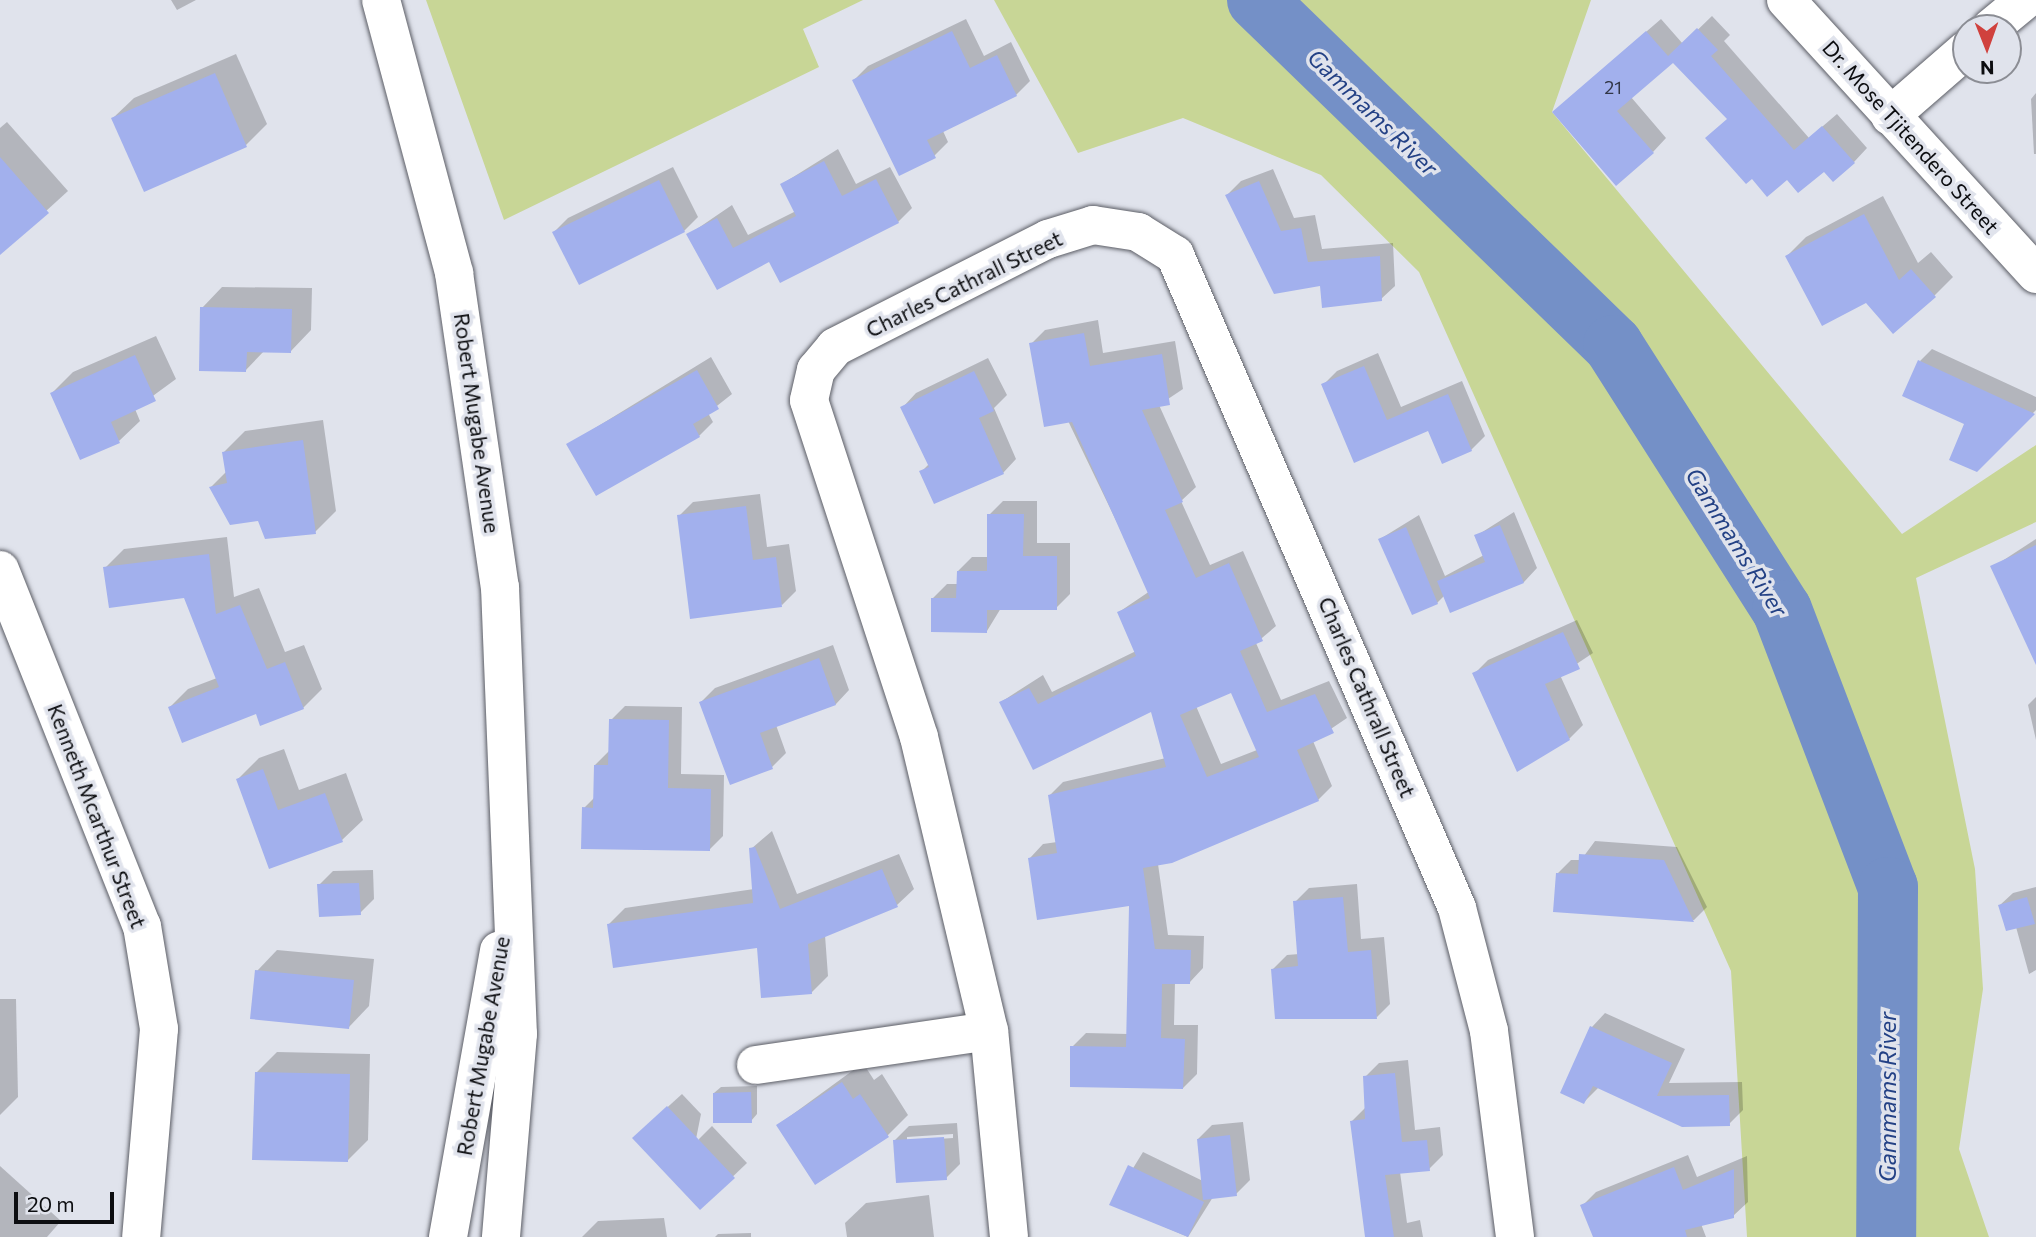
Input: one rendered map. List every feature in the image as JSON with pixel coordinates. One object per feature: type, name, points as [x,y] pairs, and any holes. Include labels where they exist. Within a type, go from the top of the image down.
[{"type":"street","name":"Robert Mugabe Avenue","points":[[381,0],[454,273],[480,423],[503,625],[515,855],[518,1034],[501,1237]]},
{"type":"street","name":"Dr. Mose Tjitendero Street","points":[[1786,0],[2036,274]]},
{"type":"street","points":[[2008,14],[2025,0]]},
{"type":"street","points":[[1890,116],[1952,62]]},
{"type":"street","name":"Charles Cathrall Street","points":[[1009,1237],[989,1031],[919,737],[809,400],[816,370],[835,346],[1048,239],[1093,225],[1138,232],[1175,255],[1457,908],[1489,1031],[1515,1237]]},
{"type":"street","name":"Kenneth Mcarthur Street","points":[[0,570],[142,926],[159,1029],[141,1237]]},
{"type":"street","name":"Robert Mugabe Avenue","points":[[448,1237],[515,855]]},
{"type":"street","points":[[756,1065],[989,1031]]},
{"type":"green space","points":[[426,0],[863,0],[803,29],[819,67],[504,220]]},
{"type":"green space","points":[[994,0],[1591,0],[1552,112],[1902,534],[2036,445],[2036,522],[1916,578],[1975,869],[1983,989],[1959,1149],[1989,1237],[1747,1237],[1731,971],[1419,272],[1321,175],[1183,118],[1078,153]]},
{"type":"building","points":[[1697,28],[1718,50],[1711,56],[1794,150],[1822,126],[1855,163],[1833,182],[1824,172],[1798,193],[1787,180],[1767,197],[1752,179],[1746,184],[1705,138],[1727,119],[1673,63],[1617,111],[1654,153],[1616,186],[1552,112],[1646,31],[1668,56]]},
{"type":"building","points":[[952,31],[970,68],[997,55],[1017,96],[927,140],[936,158],[899,176],[852,80]]},
{"type":"building","points":[[215,73],[247,147],[144,192],[111,118]]},
{"type":"building","points":[[0,157],[49,213],[0,255]]},
{"type":"building","points":[[824,161],[842,196],[876,179],[899,223],[780,283],[769,262],[717,290],[686,234],[717,218],[733,248],[796,216],[780,184]]},
{"type":"building","points":[[659,180],[685,232],[579,285],[552,232]]},
{"type":"building","points":[[1259,181],[1281,231],[1301,228],[1308,262],[1380,256],[1382,301],[1322,308],[1320,286],[1274,294],[1225,195]]},
{"type":"building","points":[[1864,214],[1899,280],[1911,269],[1936,297],[1893,334],[1866,303],[1822,326],[1785,256]]},
{"type":"building","points":[[200,307],[292,309],[291,353],[247,352],[246,372],[199,371]]},
{"type":"building","points":[[1084,333],[1090,366],[1162,354],[1170,405],[1142,410],[1183,502],[1165,510],[1196,578],[1229,563],[1263,641],[1240,651],[1267,712],[1315,694],[1334,733],[1297,750],[1319,801],[1172,863],[1143,868],[1155,949],[1191,950],[1190,984],[1162,984],[1161,1038],[1185,1039],[1183,1089],[1070,1087],[1070,1046],[1126,1047],[1129,906],[1037,920],[1028,858],[1057,853],[1048,795],[1166,767],[1151,712],[1033,770],[999,702],[1029,688],[1038,704],[1136,656],[1117,612],[1150,598],[1072,422],[1044,427],[1029,343]],"holes":[[[1231,693],[1259,757],[1207,777],[1180,715]]]},
{"type":"building","points":[[135,355],[156,401],[111,422],[120,443],[80,460],[50,393]]},
{"type":"building","points":[[1918,360],[2035,414],[1977,472],[1949,460],[1964,424],[1902,396]]},
{"type":"building","points":[[1364,366],[1387,420],[1448,394],[1472,451],[1442,464],[1428,431],[1354,463],[1321,384]]},
{"type":"building","points":[[697,370],[719,409],[693,424],[700,437],[596,496],[566,444]]},
{"type":"building","points":[[974,371],[994,411],[979,418],[1004,474],[934,504],[919,471],[929,467],[900,407]]},
{"type":"building","points":[[303,440],[316,534],[265,539],[258,521],[230,525],[209,487],[227,483],[222,452]]},
{"type":"building","points":[[746,506],[753,560],[776,557],[782,607],[690,619],[677,515]]},
{"type":"building","points":[[987,514],[1024,514],[1023,556],[1057,556],[1057,610],[987,610],[987,633],[931,632],[931,598],[956,598],[957,571],[987,571]]},
{"type":"building","points":[[1500,525],[1524,583],[1450,613],[1437,581],[1485,562],[1474,535]]},
{"type":"building","points":[[1406,527],[1438,604],[1412,615],[1378,539]]},
{"type":"building","points":[[2036,545],[2036,665],[1990,566]]},
{"type":"building","points":[[209,554],[216,614],[240,605],[267,669],[285,662],[304,709],[260,726],[256,714],[182,743],[168,707],[219,687],[184,598],[109,608],[103,567]]},
{"type":"building","points":[[1563,632],[1580,669],[1545,684],[1570,740],[1517,772],[1472,673]]},
{"type":"building","points":[[819,658],[836,705],[760,733],[773,769],[730,785],[699,702]]},
{"type":"building","points":[[609,719],[669,720],[668,788],[711,789],[710,851],[581,849],[582,807],[593,808],[594,765],[608,765]]},
{"type":"building","points":[[263,769],[278,810],[325,793],[343,842],[269,869],[236,779]]},
{"type":"building","points":[[755,847],[780,909],[882,869],[898,907],[808,944],[812,994],[761,998],[757,948],[613,968],[607,924],[753,903],[749,848]]},
{"type":"building","points":[[1579,854],[1664,860],[1694,922],[1553,912],[1556,873],[1578,874]]},
{"type":"building","points":[[359,883],[361,915],[319,917],[317,884]]},
{"type":"building","points":[[1343,897],[1348,952],[1371,950],[1377,1019],[1275,1019],[1271,969],[1298,966],[1293,901]]},
{"type":"building","points":[[2027,897],[2035,924],[2006,931],[1998,905]]},
{"type":"building","points":[[255,970],[354,980],[349,1029],[250,1019]]},
{"type":"building","points":[[1590,1026],[1672,1063],[1657,1096],[1729,1095],[1730,1126],[1682,1127],[1593,1086],[1584,1104],[1560,1093]]},
{"type":"building","points":[[255,1072],[350,1074],[348,1162],[252,1160]]},
{"type":"building","points":[[1395,1073],[1402,1142],[1427,1140],[1430,1171],[1385,1175],[1394,1237],[1365,1237],[1350,1121],[1365,1119],[1363,1076]]},
{"type":"building","points":[[842,1082],[853,1099],[860,1094],[889,1137],[815,1185],[776,1125]]},
{"type":"building","points":[[751,1092],[752,1123],[713,1123],[713,1093]]},
{"type":"building","points":[[667,1106],[735,1178],[700,1210],[632,1138]]},
{"type":"building","points":[[1230,1135],[1237,1196],[1203,1200],[1197,1139]]},
{"type":"building","points":[[944,1137],[947,1180],[896,1183],[893,1140]]},
{"type":"building","points":[[1128,1165],[1204,1202],[1188,1237],[1109,1205]]},
{"type":"building","points":[[1674,1167],[1683,1190],[1734,1169],[1734,1218],[1685,1230],[1687,1237],[1593,1237],[1580,1205]]},
{"type":"waterway","name":"Gammams River","points":[[1257,0],[1613,345],[1782,610],[1888,887],[1886,1237]]}]
